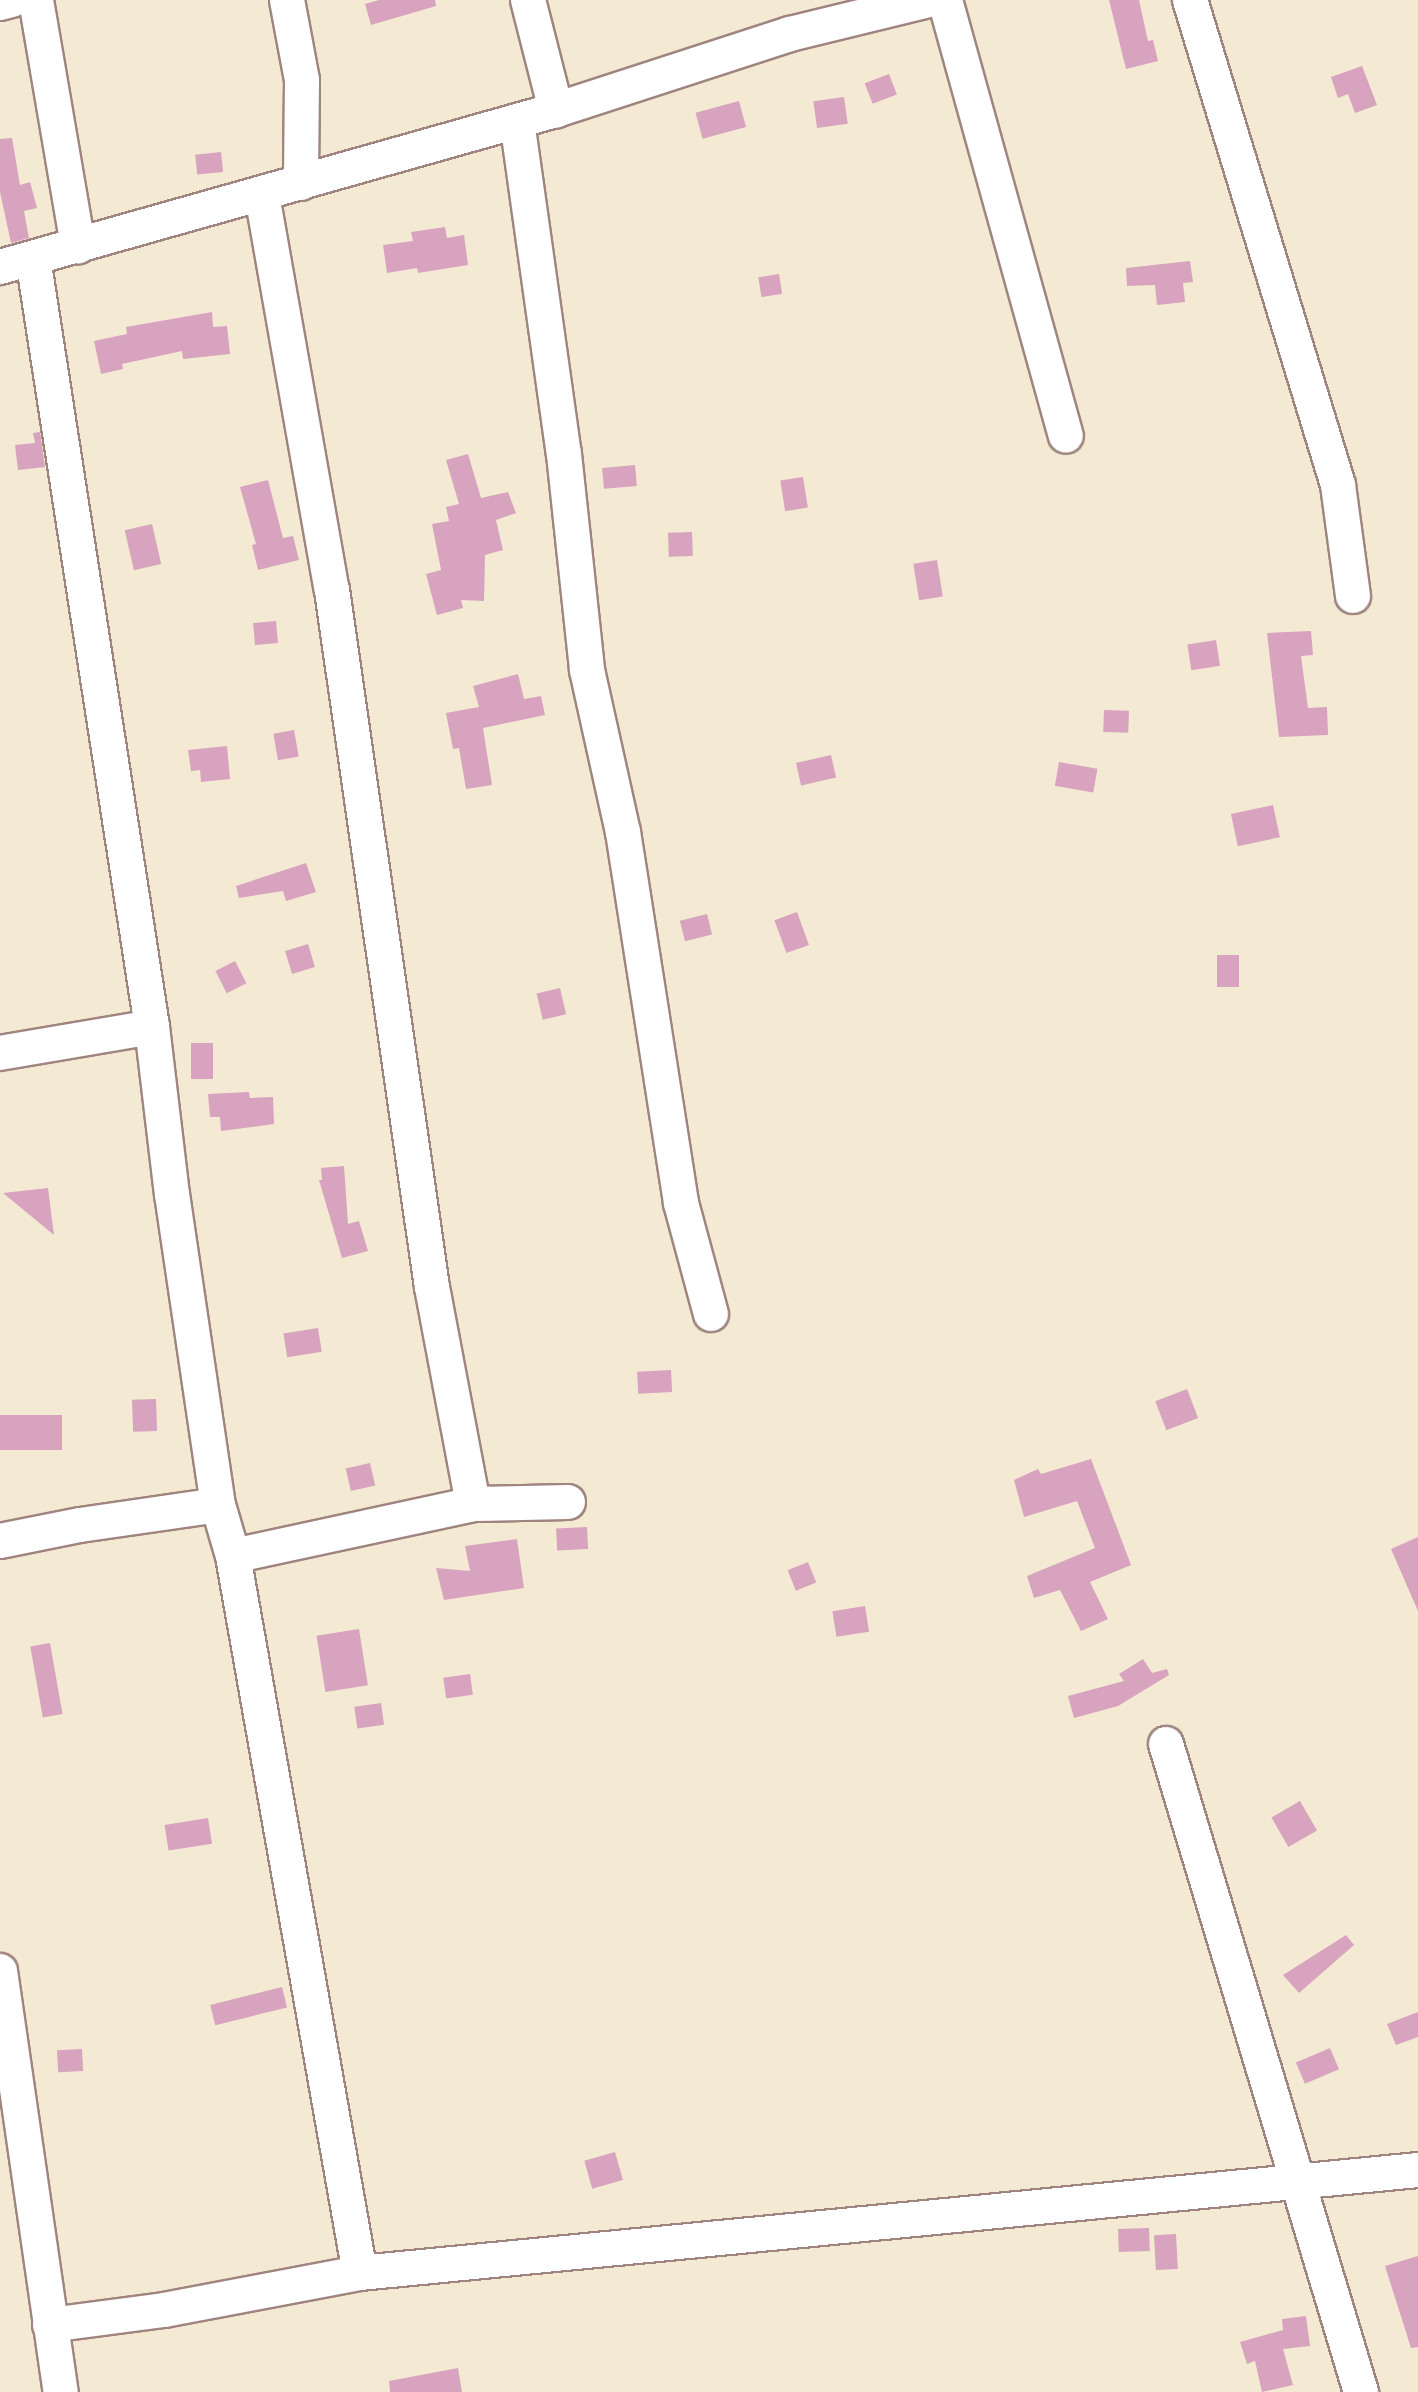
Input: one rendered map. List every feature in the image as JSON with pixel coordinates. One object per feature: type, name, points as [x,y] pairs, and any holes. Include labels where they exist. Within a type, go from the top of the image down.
[{"type":"street","points":[[0,3],[12,0]]},
{"type":"street","points":[[36,0],[78,246]]},
{"type":"street","points":[[287,0],[302,80],[301,183]]},
{"type":"street","points":[[528,0],[556,110]]},
{"type":"street","points":[[0,267],[556,110],[801,15],[929,0]]},
{"type":"street","points":[[945,0],[1066,435]]},
{"type":"street","points":[[1190,0],[1338,485],[1353,596]]},
{"type":"street","points":[[517,121],[564,454],[587,670],[623,832],[681,1203],[711,1314]]},
{"type":"street","points":[[262,195],[332,590],[432,1287],[473,1504]]},
{"type":"street","points":[[33,258],[152,1027],[172,1194],[218,1505],[233,1556],[360,2273]]},
{"type":"street","points":[[0,1053],[152,1027]]},
{"type":"street","points":[[233,1556],[473,1504],[568,1502]]},
{"type":"street","points":[[0,1541],[80,1525],[218,1505]]},
{"type":"street","points":[[1166,1744],[1361,2392]]},
{"type":"street","points":[[0,1971],[61,2392]]},
{"type":"street","points":[[50,2325],[164,2310],[360,2273],[1418,2170]]},
{"type":"building","points":[[379,0],[435,0],[436,6],[371,25],[365,4]]},
{"type":"building","points":[[1109,0],[1139,0],[1148,41],[1153,40],[1158,61],[1126,69]]},
{"type":"building","points":[[1362,66],[1377,105],[1355,113],[1348,94],[1338,98],[1331,77]]},
{"type":"building","points":[[889,74],[897,95],[873,104],[865,83]]},
{"type":"building","points":[[844,97],[848,124],[817,128],[813,101]]},
{"type":"building","points":[[739,101],[746,127],[703,139],[696,113]]},
{"type":"building","points":[[12,138],[20,185],[30,182],[37,208],[24,211],[29,238],[11,243],[0,192],[0,139]]},
{"type":"building","points":[[221,152],[223,172],[197,175],[195,155]]},
{"type":"building","points":[[445,227],[447,238],[464,235],[468,265],[418,273],[417,268],[387,273],[383,245],[413,241],[411,232]]},
{"type":"building","points":[[1190,261],[1193,282],[1183,283],[1185,302],[1157,305],[1155,285],[1127,286],[1126,268]]},
{"type":"building","points":[[779,274],[782,294],[761,297],[758,277]]},
{"type":"building","points":[[212,312],[213,327],[227,326],[230,354],[183,359],[182,351],[122,364],[123,369],[101,374],[94,341],[127,334],[126,327]]},
{"type":"building","points":[[40,432],[45,467],[18,470],[15,445],[35,443],[33,433]]},
{"type":"building","points":[[468,454],[481,498],[508,492],[516,513],[496,520],[503,550],[485,555],[484,601],[461,600],[463,608],[437,615],[426,574],[441,570],[432,524],[449,521],[446,507],[459,504],[446,460]]},
{"type":"building","points":[[635,465],[637,486],[604,489],[602,468]]},
{"type":"building","points":[[803,477],[808,508],[785,511],[780,481]]},
{"type":"building","points":[[268,480],[283,538],[293,536],[299,560],[258,570],[252,545],[256,544],[240,487]]},
{"type":"building","points":[[152,524],[161,564],[134,570],[125,530]]},
{"type":"building","points":[[692,532],[693,556],[669,557],[668,533]]},
{"type":"building","points":[[937,560],[943,597],[919,600],[913,564]]},
{"type":"building","points":[[276,621],[278,643],[255,645],[253,623]]},
{"type":"building","points":[[1311,631],[1313,655],[1301,656],[1308,708],[1327,707],[1328,735],[1279,737],[1267,633]]},
{"type":"building","points":[[1216,640],[1220,666],[1191,670],[1187,645]]},
{"type":"building","points":[[518,674],[524,699],[541,696],[545,715],[483,728],[492,785],[466,789],[459,748],[453,749],[446,713],[479,707],[473,686]]},
{"type":"building","points":[[1104,710],[1129,711],[1128,733],[1103,732]]},
{"type":"building","points":[[294,730],[299,757],[278,760],[273,734]]},
{"type":"building","points":[[227,746],[230,779],[201,782],[200,770],[191,771],[188,750]]},
{"type":"building","points":[[831,755],[836,777],[801,786],[796,763]]},
{"type":"building","points":[[1059,762],[1097,769],[1093,792],[1055,786]]},
{"type":"building","points":[[1273,805],[1280,837],[1238,846],[1231,814]]},
{"type":"building","points":[[306,863],[316,892],[286,901],[283,891],[239,898],[236,886]]},
{"type":"building","points":[[797,912],[809,945],[786,953],[774,920]]},
{"type":"building","points":[[707,914],[712,934],[685,941],[680,921]]},
{"type":"building","points":[[308,944],[315,967],[292,974],[285,951]]},
{"type":"building","points":[[1217,955],[1239,955],[1239,987],[1217,987]]},
{"type":"building","points":[[235,961],[246,983],[227,993],[215,971]]},
{"type":"building","points":[[560,988],[566,1014],[543,1020],[537,993]]},
{"type":"building","points":[[191,1043],[213,1043],[213,1079],[191,1079]]},
{"type":"building","points":[[249,1092],[250,1098],[273,1097],[274,1124],[221,1131],[220,1117],[210,1117],[208,1094]]},
{"type":"building","points":[[344,1166],[348,1224],[359,1221],[368,1251],[342,1258],[319,1180],[322,1180],[321,1168]]},
{"type":"building","points":[[48,1188],[54,1235],[3,1193]]},
{"type":"building","points":[[318,1328],[322,1352],[287,1357],[283,1333]]},
{"type":"building","points":[[671,1370],[672,1392],[638,1394],[637,1372]]},
{"type":"building","points":[[1187,1389],[1198,1418],[1166,1430],[1155,1401]]},
{"type":"building","points":[[156,1399],[157,1431],[133,1432],[132,1400]]},
{"type":"building","points":[[0,1415],[62,1415],[62,1450],[0,1450]]},
{"type":"building","points":[[1091,1459],[1131,1565],[1090,1582],[1108,1619],[1081,1631],[1060,1590],[1034,1598],[1027,1576],[1095,1548],[1077,1501],[1024,1517],[1014,1480],[1038,1469],[1041,1474]]},
{"type":"building","points":[[370,1463],[375,1485],[351,1491],[346,1469]]},
{"type":"building","points":[[587,1527],[588,1549],[557,1551],[556,1529]]},
{"type":"building","points":[[1418,1537],[1418,1611],[1391,1549]]},
{"type":"building","points":[[517,1539],[524,1588],[444,1600],[436,1568],[470,1571],[465,1546]]},
{"type":"building","points":[[808,1562],[816,1582],[796,1591],[788,1570]]},
{"type":"building","points":[[865,1606],[869,1632],[836,1637],[832,1611]]},
{"type":"building","points":[[359,1629],[368,1685],[325,1692],[317,1636]]},
{"type":"building","points":[[50,1643],[63,1714],[43,1717],[30,1646]]},
{"type":"building","points":[[1143,1659],[1152,1673],[1167,1669],[1169,1675],[1118,1706],[1074,1718],[1068,1696],[1124,1681],[1119,1674]]},
{"type":"building","points":[[470,1674],[473,1695],[446,1699],[443,1678]]},
{"type":"building","points":[[381,1703],[384,1725],[357,1729],[354,1707]]},
{"type":"building","points":[[1300,1801],[1317,1830],[1288,1847],[1271,1818]]},
{"type":"building","points":[[208,1818],[212,1844],[169,1851],[165,1825]]},
{"type":"building","points":[[1346,1935],[1354,1945],[1299,1993],[1283,1975]]},
{"type":"building","points":[[282,1987],[287,2007],[215,2025],[210,2005]]},
{"type":"building","points":[[1418,2012],[1418,2037],[1396,2045],[1387,2024]]},
{"type":"building","points":[[1330,2048],[1339,2069],[1305,2084],[1296,2062]]},
{"type":"building","points":[[82,2049],[83,2071],[58,2072],[57,2050]]},
{"type":"building","points":[[615,2152],[623,2180],[592,2189],[584,2161]]},
{"type":"building","points":[[1149,2228],[1150,2251],[1119,2252],[1118,2229]]},
{"type":"building","points":[[1176,2234],[1178,2269],[1156,2270],[1154,2235]]},
{"type":"building","points":[[1418,2256],[1418,2347],[1411,2348],[1385,2266]]},
{"type":"building","points":[[1306,2316],[1310,2346],[1283,2349],[1293,2385],[1262,2392],[1255,2361],[1247,2364],[1240,2342],[1283,2330],[1282,2319]]},
{"type":"building","points":[[458,2368],[462,2392],[390,2392],[389,2381]]}]
